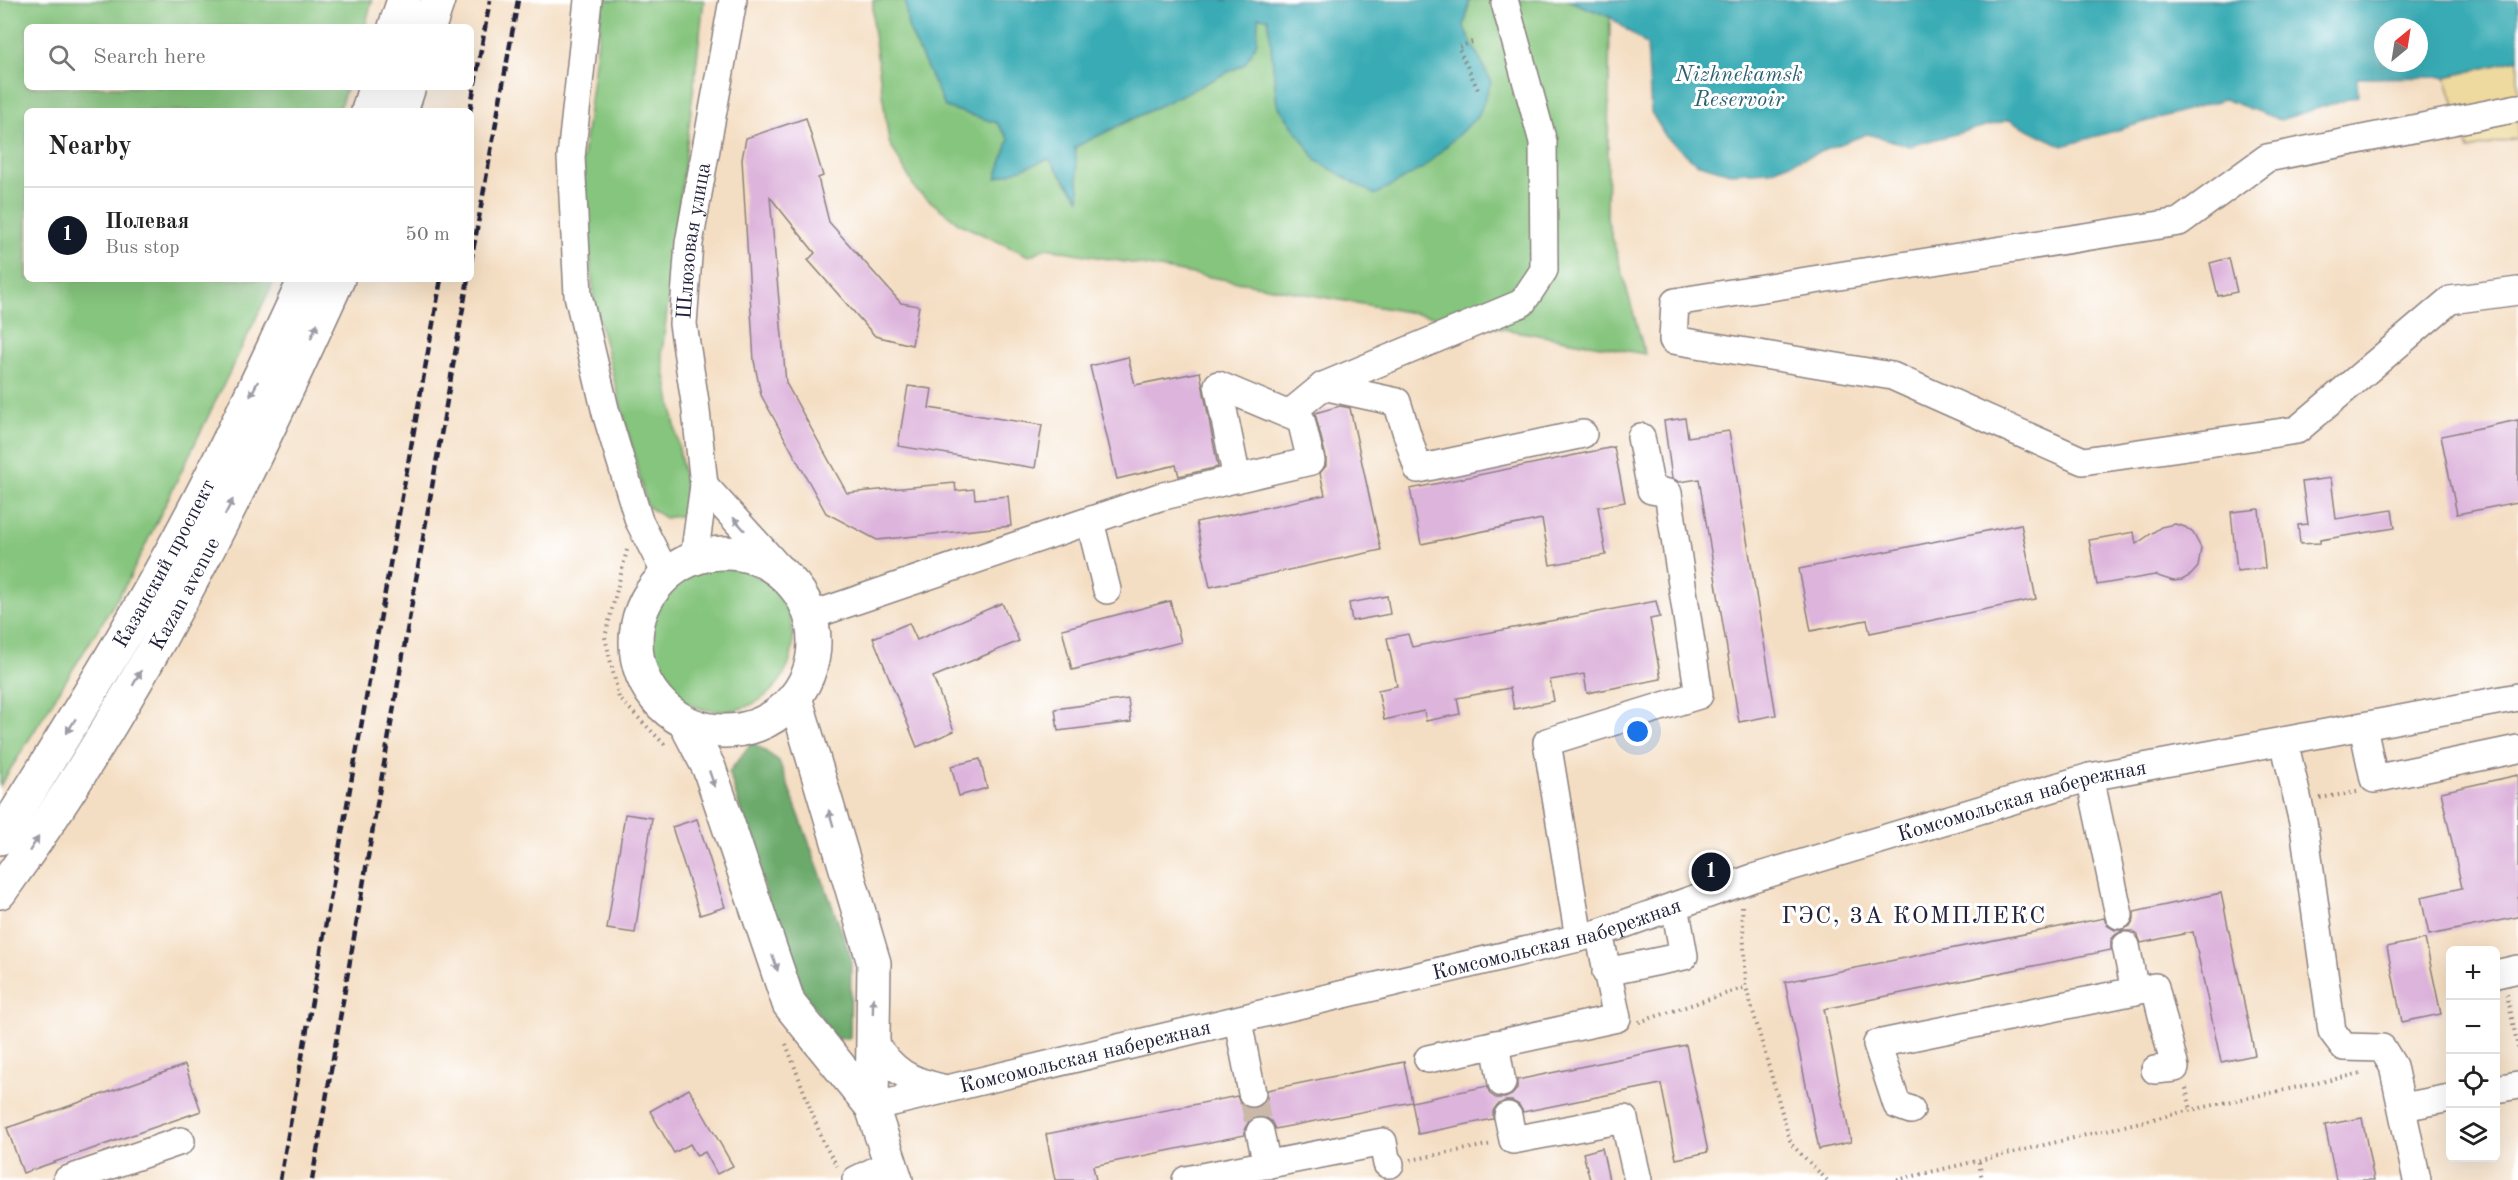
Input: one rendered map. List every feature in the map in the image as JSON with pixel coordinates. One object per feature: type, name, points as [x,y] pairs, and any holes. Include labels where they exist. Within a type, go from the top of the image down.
[{"type":"main road","points":[[396,24],[404,0]]},
{"type":"main road","points":[[430,24],[438,0]]},
{"type":"main road","points":[[369,108],[374,90]]},
{"type":"main road","points":[[402,108],[408,90]]},
{"type":"main road","name":"Казанский проспект","points":[[0,838],[87,701],[166,563],[259,378],[304,282]]},
{"type":"main road","name":"Kazan avenue","points":[[0,892],[115,717],[193,579],[287,392],[337,282]]},
{"type":"main road","points":[[680,740],[753,727],[775,716],[795,697],[806,680],[813,660],[814,631],[807,606],[793,583],[769,564],[742,554],[719,552],[694,558],[666,574],[652,590],[641,612],[636,641],[638,664],[649,688],[680,740],[709,768],[789,1004],[872,1107]]},
{"type":"main road","points":[[795,697],[874,963],[872,1107],[892,1172]]},
{"type":"street","points":[[588,0],[571,157],[578,295],[606,413],[639,521],[666,574]]},
{"type":"street","name":"Шлюзовая улица","points":[[694,558],[704,484],[683,324],[689,243],[733,0]]},
{"type":"street","points":[[1289,414],[1323,386],[1522,303],[1544,270],[1543,142],[1505,3]]},
{"type":"street","points":[[2518,108],[2267,158],[2179,222],[1675,302],[1673,340],[1892,376],[2083,462],[2297,430],[2450,300],[2518,291]]},
{"type":"street","points":[[810,616],[1159,498],[1237,479],[1311,460],[1301,420],[1218,385],[1237,479]]},
{"type":"street","points":[[1323,386],[1397,402],[1418,470],[1583,434]]},
{"type":"street","points":[[1428,1059],[1617,1018],[1606,972],[1589,936],[1547,742],[1699,695],[1668,493],[1651,490],[1641,437]]},
{"type":"street","points":[[704,484],[793,583]]},
{"type":"street","points":[[1090,521],[1107,590]]},
{"type":"street","name":"Комсомольская набережная","points":[[872,1107],[1589,936],[1740,882],[2090,777],[2517,696]]},
{"type":"street","points":[[2363,727],[2374,778],[2518,749]]},
{"type":"street","points":[[2284,741],[2304,827],[2332,1031],[2344,1047],[2382,1048],[2393,1066],[2417,1180]]},
{"type":"street","points":[[2090,777],[2119,915]]},
{"type":"street","points":[[1606,972],[1684,956],[1675,906]]},
{"type":"street","points":[[2126,946],[2135,991]]},
{"type":"street","points":[[1911,1110],[1897,1105],[1877,1044],[2155,987],[2175,1068],[2155,1070]]},
{"type":"street","points":[[1238,1021],[1252,1093]]},
{"type":"street","points":[[873,1040],[885,1060],[902,1074],[923,1084],[948,1089]]},
{"type":"street","points":[[1495,1044],[1502,1083]]},
{"type":"street","points":[[2500,1088],[2518,1085]]},
{"type":"street","points":[[2403,1107],[2446,1099]]},
{"type":"street","points":[[1511,1128],[1624,1119],[1638,1180]]},
{"type":"street","points":[[1260,1132],[1267,1165]]},
{"type":"street","points":[[67,1180],[181,1141]]},
{"type":"street","points":[[1186,1180],[1383,1142],[1387,1164],[1390,1164]]},
{"type":"street","points":[[848,1175],[892,1172]]},
{"type":"path","points":[[1472,42],[1458,47],[1479,92]]},
{"type":"path","points":[[629,543],[605,637],[619,698],[680,740]]},
{"type":"path","points":[[1740,882],[1746,987],[1791,1144],[1827,1180]]},
{"type":"path","points":[[2505,972],[2518,1048]]},
{"type":"path","points":[[1617,1018],[1636,1023],[1746,987]]},
{"type":"path","points":[[782,1035],[823,1142],[848,1175]]},
{"type":"path","points":[[1897,1180],[2191,1110],[2393,1066]]},
{"type":"path","points":[[1390,1164],[1511,1128]]},
{"type":"path","points":[[1979,1162],[1982,1180]]},
{"type":"green space","points":[[0,0],[372,0],[366,24],[24,24],[24,90],[346,90],[339,108],[24,108],[24,282],[274,282],[128,581],[0,786]]},
{"type":"green space","points":[[603,0],[704,0],[662,353],[687,494],[684,515],[665,518],[647,506],[594,302],[582,164]]},
{"type":"green space","points":[[873,0],[905,0],[908,27],[945,107],[997,123],[1009,139],[1049,159],[1079,198],[1075,147],[1245,64],[1257,42],[1258,17],[1268,17],[1277,104],[1317,161],[1464,27],[1470,0],[1567,0],[1610,17],[1607,219],[1645,354],[1046,248],[1029,256],[960,224],[916,190],[889,142],[873,27]]},
{"type":"green space","points":[[721,567],[735,568],[749,573],[772,588],[787,611],[792,625],[792,653],[787,667],[772,690],[749,705],[735,710],[721,711],[707,710],[693,705],[670,690],[655,667],[650,653],[649,639],[650,625],[655,611],[670,588],[693,573],[707,568]]},
{"type":"green space","points":[[752,742],[779,761],[851,957],[850,1038],[835,1039],[788,967],[729,772]]},
{"type":"sand","points":[[2518,60],[2518,138],[2469,149],[2446,77]]},
{"type":"water","points":[[905,0],[1470,0],[1464,27],[1491,82],[1479,115],[1423,168],[1375,195],[1317,161],[1277,104],[1268,18],[1258,17],[1257,42],[1245,64],[1075,147],[1080,199],[1049,159],[996,178],[1009,139],[997,123],[945,107],[908,27]]},
{"type":"water","name":"Nizhnekamsk Reservoir","points":[[1567,0],[2518,0],[2518,60],[2446,77],[2357,78],[2358,96],[2280,120],[2224,99],[2063,146],[2009,120],[1910,146],[1867,134],[1770,171],[1730,173],[1696,163],[1666,137],[1651,112],[1647,45],[1610,17]]},
{"type":"building","points":[[806,118],[823,176],[818,178],[829,222],[901,303],[919,306],[912,345],[875,336],[808,260],[815,253],[770,197],[786,383],[847,493],[955,483],[956,491],[974,489],[975,499],[1008,496],[1011,526],[877,540],[826,513],[761,395],[754,361],[742,159],[746,138]]},
{"type":"building","points":[[2229,258],[2237,292],[2218,296],[2210,263]]},
{"type":"building","points":[[1128,357],[1135,385],[1200,372],[1218,467],[1179,476],[1176,465],[1117,479],[1090,366]]},
{"type":"building","points":[[908,386],[932,389],[929,408],[1042,425],[1035,468],[898,446]]},
{"type":"building","points":[[1340,406],[1350,408],[1381,550],[1210,587],[1196,522],[1325,495],[1320,473],[1326,466],[1326,457],[1315,413]]},
{"type":"building","points":[[1685,418],[1688,437],[1729,431],[1776,715],[1739,722],[1699,479],[1679,482],[1672,478],[1664,421]]},
{"type":"building","points":[[2518,420],[2518,502],[2457,514],[2441,436]]},
{"type":"building","points":[[1614,447],[1625,502],[1598,507],[1606,555],[1550,565],[1542,519],[1421,544],[1410,489]]},
{"type":"building","points":[[2331,478],[2336,519],[2392,510],[2395,528],[2320,540],[2320,543],[2300,544],[2298,525],[2308,524],[2302,482]]},
{"type":"building","points":[[2259,509],[2265,568],[2237,571],[2231,512]]},
{"type":"building","points":[[2021,524],[2036,599],[1870,633],[1867,620],[1811,631],[1799,569]]},
{"type":"building","points":[[2175,524],[2193,533],[2201,548],[2198,567],[2191,575],[2182,580],[2173,581],[2155,575],[2097,585],[2089,540],[2134,532],[2136,544],[2161,527]]},
{"type":"building","points":[[1387,596],[1390,614],[1352,621],[1349,603]]},
{"type":"building","points":[[1170,601],[1181,642],[1072,670],[1062,629]]},
{"type":"building","points":[[1656,601],[1660,617],[1650,619],[1661,679],[1587,693],[1584,674],[1550,680],[1554,701],[1514,709],[1510,688],[1457,698],[1460,714],[1426,721],[1424,711],[1384,720],[1378,690],[1397,686],[1387,638],[1408,634],[1412,647]]},
{"type":"building","points":[[1002,603],[1019,641],[933,677],[954,731],[917,747],[873,638],[909,623],[917,640]]},
{"type":"building","points":[[1128,699],[1131,722],[1058,731],[1055,709]]},
{"type":"building","points":[[980,759],[987,788],[959,796],[951,766]]},
{"type":"building","points":[[2518,775],[2518,917],[2429,935],[2421,897],[2462,888],[2441,792]]},
{"type":"building","points":[[625,814],[652,818],[635,933],[607,929]]},
{"type":"building","points":[[697,819],[725,907],[700,915],[672,827]]},
{"type":"building","points":[[2221,893],[2255,1055],[2221,1062],[2193,932],[2141,943],[2132,931],[2122,931],[2111,940],[2111,950],[1824,1009],[1851,1142],[1819,1149],[1785,982],[2104,918],[2108,926],[2115,930],[2122,930],[2130,926],[2134,919],[2134,912]]},
{"type":"building","points":[[2425,939],[2441,1014],[2402,1022],[2387,947]]},
{"type":"building","points":[[1686,1045],[1708,1152],[1676,1159],[1661,1084],[1523,1112],[1519,1105],[1512,1101],[1505,1101],[1497,1105],[1493,1111],[1493,1119],[1418,1134],[1412,1102],[1487,1086],[1490,1094],[1496,1098],[1505,1098],[1517,1089],[1517,1080]]},
{"type":"building","points":[[1404,1062],[1412,1102],[1275,1129],[1271,1121],[1265,1117],[1257,1117],[1249,1121],[1245,1128],[1245,1135],[1093,1166],[1096,1180],[1055,1180],[1046,1134],[1237,1096],[1246,1108],[1256,1108],[1267,1099],[1267,1090]]},
{"type":"building","points":[[185,1065],[201,1111],[23,1173],[7,1128]]},
{"type":"building","points":[[689,1089],[733,1166],[717,1174],[705,1152],[697,1156],[690,1144],[674,1153],[650,1111]]},
{"type":"building","points":[[2362,1118],[2374,1180],[2336,1180],[2325,1125]]},
{"type":"building","points":[[1602,1148],[1609,1180],[1590,1180],[1583,1153]]},
{"type":"tunnel","points":[[1252,1093],[1260,1132]]},
{"type":"railway","points":[[474,89],[490,0]]},
{"type":"railway","points":[[474,245],[518,0]]},
{"type":"railway","points":[[471,108],[474,90]]},
{"type":"railway","points":[[280,1180],[440,282]]},
{"type":"railway","points":[[312,1180],[467,282]]},
{"type":"place","name":"Полевая","points":[[1711,872]]},
{"type":"district","name":"ГЭС, 3А КОМПЛЕКС","points":[[1914,915]]}]
